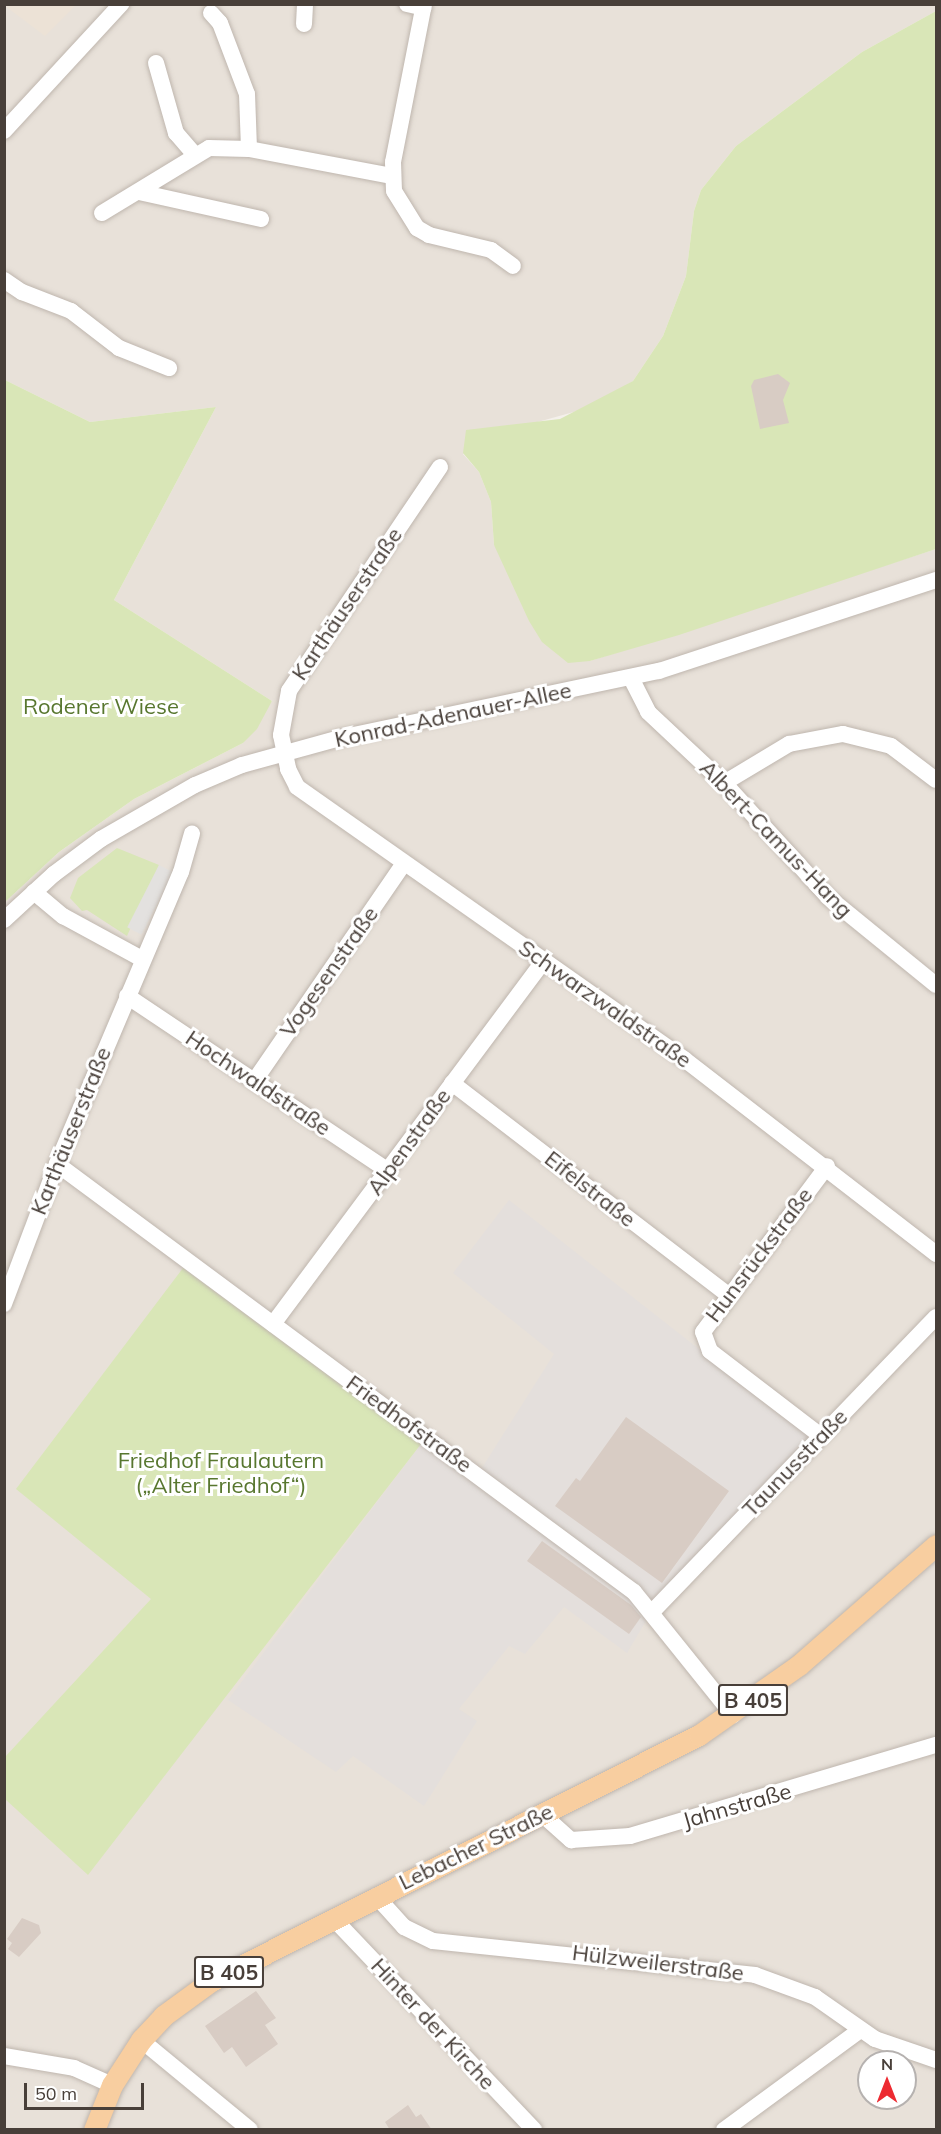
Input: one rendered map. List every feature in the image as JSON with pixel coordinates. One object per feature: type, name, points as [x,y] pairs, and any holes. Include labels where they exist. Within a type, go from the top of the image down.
[{"type":"main road","name":"Lebacher Straße","points":[[112,2085],[141,2040],[163,2016],[211,1981],[376,1896],[543,1815],[733,1714],[799,1665],[936,1545]]},
{"type":"main road","name":"B 405","points":[[94,2130],[112,2085]]},
{"type":"street","points":[[4,131],[121,4]]},
{"type":"street","points":[[304,24],[305,4]]},
{"type":"street","points":[[418,6],[392,176],[399,203],[417,228],[429,235],[491,250],[513,266]]},
{"type":"street","points":[[211,13],[220,22],[247,94],[249,149]]},
{"type":"street","points":[[156,63],[176,133],[195,155]]},
{"type":"street","points":[[102,213],[209,148],[249,149],[392,176]]},
{"type":"street","points":[[139,192],[261,219]]},
{"type":"street","points":[[4,280],[22,292],[71,311],[119,348],[169,368]]},
{"type":"street","name":"Karthäuserstraße","points":[[283,751],[281,720],[289,691],[440,467]]},
{"type":"street","name":"Konrad-Adenauer-Allee","points":[[4,920],[34,892],[101,839],[195,785],[283,751],[631,678],[785,633],[936,580]]},
{"type":"street","name":"Albert-Camus-Hang","points":[[631,678],[648,712],[724,783],[828,897],[936,986]]},
{"type":"street","points":[[724,783],[789,744],[843,734],[891,746],[936,780]]},
{"type":"street","name":"Schwarzwaldstraße","points":[[283,751],[291,778],[307,798],[544,960],[827,1166],[936,1254]]},
{"type":"street","name":"Karthäuserstraße","points":[[4,1304],[57,1164],[181,870],[192,834]]},
{"type":"street","name":"Vogesenstraße","points":[[255,1080],[404,863]]},
{"type":"street","points":[[34,892],[63,916],[142,959]]},
{"type":"street","name":"Alpenstraße","points":[[273,1324],[544,960]]},
{"type":"street","name":"Hochwaldstraße","points":[[127,996],[388,1171]]},
{"type":"street","name":"Eifelstraße","points":[[452,1083],[727,1294]]},
{"type":"street","name":"Friedhofstraße","points":[[57,1164],[542,1521],[653,1611],[733,1714]]},
{"type":"street","name":"Hunsrückstraße","points":[[821,1436],[710,1351],[703,1340],[704,1325],[827,1166]]},
{"type":"street","name":"Taunusstraße","points":[[653,1611],[936,1317]]},
{"type":"street","name":"Jahnstraße","points":[[543,1815],[571,1840],[612,1839],[701,1817],[936,1745]]},
{"type":"street","name":"Hülzweilerstraße","points":[[376,1896],[404,1927],[433,1941],[729,1969],[815,1998],[861,2030],[936,2060]]},
{"type":"street","name":"Hinter der Kirche","points":[[333,1918],[534,2130]]},
{"type":"street","points":[[724,2130],[861,2030]]},
{"type":"street","points":[[141,2040],[250,2130]]},
{"type":"street","points":[[4,2056],[74,2068],[112,2085]]},
{"type":"shaded area","points":[[5,4],[76,5],[45,36]]},
{"type":"shaded area","points":[[5,5],[936,5],[936,11],[862,52],[736,146],[701,190],[694,211],[686,276],[663,336],[633,381],[588,408],[534,423],[463,454],[479,472],[491,502],[494,545],[590,661],[936,549],[936,2129],[5,2130],[5,902],[59,852],[134,799],[243,743],[272,701],[114,600],[216,407],[90,422],[5,380]]},
{"type":"shaded area","points":[[159,865],[173,872],[141,935],[127,927]]},
{"type":"shaded area","points":[[509,1200],[810,1436],[662,1594],[627,1653],[564,1607],[525,1654],[509,1646],[459,1709],[477,1721],[424,1806],[353,1756],[336,1772],[228,1700],[421,1444],[473,1482],[554,1354],[453,1273]]},
{"type":"green space","points":[[936,11],[936,549],[679,635],[590,661],[568,663],[542,642],[529,621],[494,545],[491,502],[479,472],[463,453],[466,430],[560,419],[633,381],[663,336],[686,276],[694,211],[701,190],[736,146],[862,52]]},
{"type":"green space","name":"Rodener Wiese","points":[[5,380],[90,422],[216,407],[114,600],[272,701],[257,729],[243,743],[134,799],[59,852],[5,902]]},
{"type":"green space","points":[[117,848],[159,865],[127,936],[87,910],[82,911],[70,898],[78,878]]},
{"type":"green space","name":"Friedhof Fraulautern („Alter Friedhof“)","points":[[183,1268],[421,1444],[88,1875],[5,1799],[5,1757],[151,1599],[16,1489]]},
{"type":"building","points":[[778,374],[790,383],[783,400],[789,423],[760,429],[751,386],[754,380]]},
{"type":"building","points":[[626,1417],[729,1491],[662,1583],[555,1506],[576,1478],[580,1481]]},
{"type":"building","points":[[542,1541],[631,1605],[641,1617],[629,1634],[527,1561]]},
{"type":"building","points":[[22,1918],[39,1925],[41,1933],[19,1957],[8,1949],[12,1943],[7,1939]]},
{"type":"building","points":[[256,1991],[276,2018],[265,2025],[278,2044],[246,2067],[232,2047],[224,2053],[205,2026]]},
{"type":"building","points":[[408,2105],[416,2117],[421,2114],[432,2130],[390,2130],[385,2122]]}]
